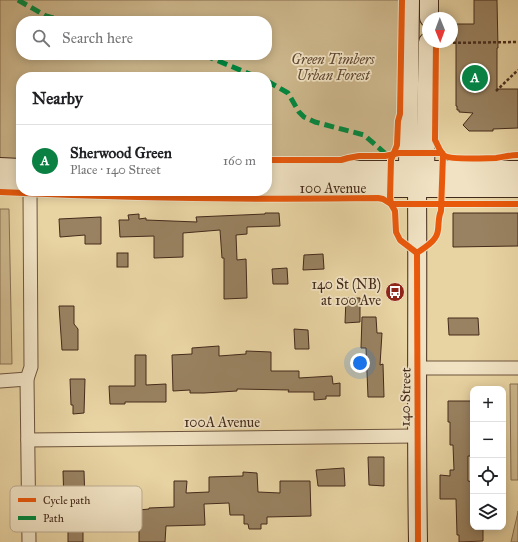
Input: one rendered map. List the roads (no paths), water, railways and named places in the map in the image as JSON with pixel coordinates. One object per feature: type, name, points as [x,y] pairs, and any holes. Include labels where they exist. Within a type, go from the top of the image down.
[{"type":"main road","name":"140 Street","points":[[410,0],[408,170],[417,188],[418,368],[416,436],[418,542]]},
{"type":"main road","points":[[429,0],[429,12]]},
{"type":"main road","name":"140 Street","points":[[417,188],[426,170],[434,48]]},
{"type":"main road","points":[[0,167],[16,168]]},
{"type":"main road","name":"100 Avenue","points":[[272,170],[518,170]]},
{"type":"main road","points":[[0,182],[16,183]]},
{"type":"main road","name":"100 Avenue","points":[[272,188],[518,188]]},
{"type":"street","points":[[29,486],[27,379],[31,367],[30,196]]},
{"type":"street","points":[[418,368],[518,368]]},
{"type":"street","points":[[0,381],[27,379]]},
{"type":"street","name":"100A Avenue","points":[[28,440],[416,436]]},
{"type":"street","points":[[30,532],[30,542]]},
{"type":"place","name":"Sherwood Green","points":[[475,78]]},
{"type":"place","name":"140 St (NB) at 100 Ave","points":[[395,292]]},
{"type":"park label","name":"Green Timbers Urban Forest","points":[[333,68]]}]
